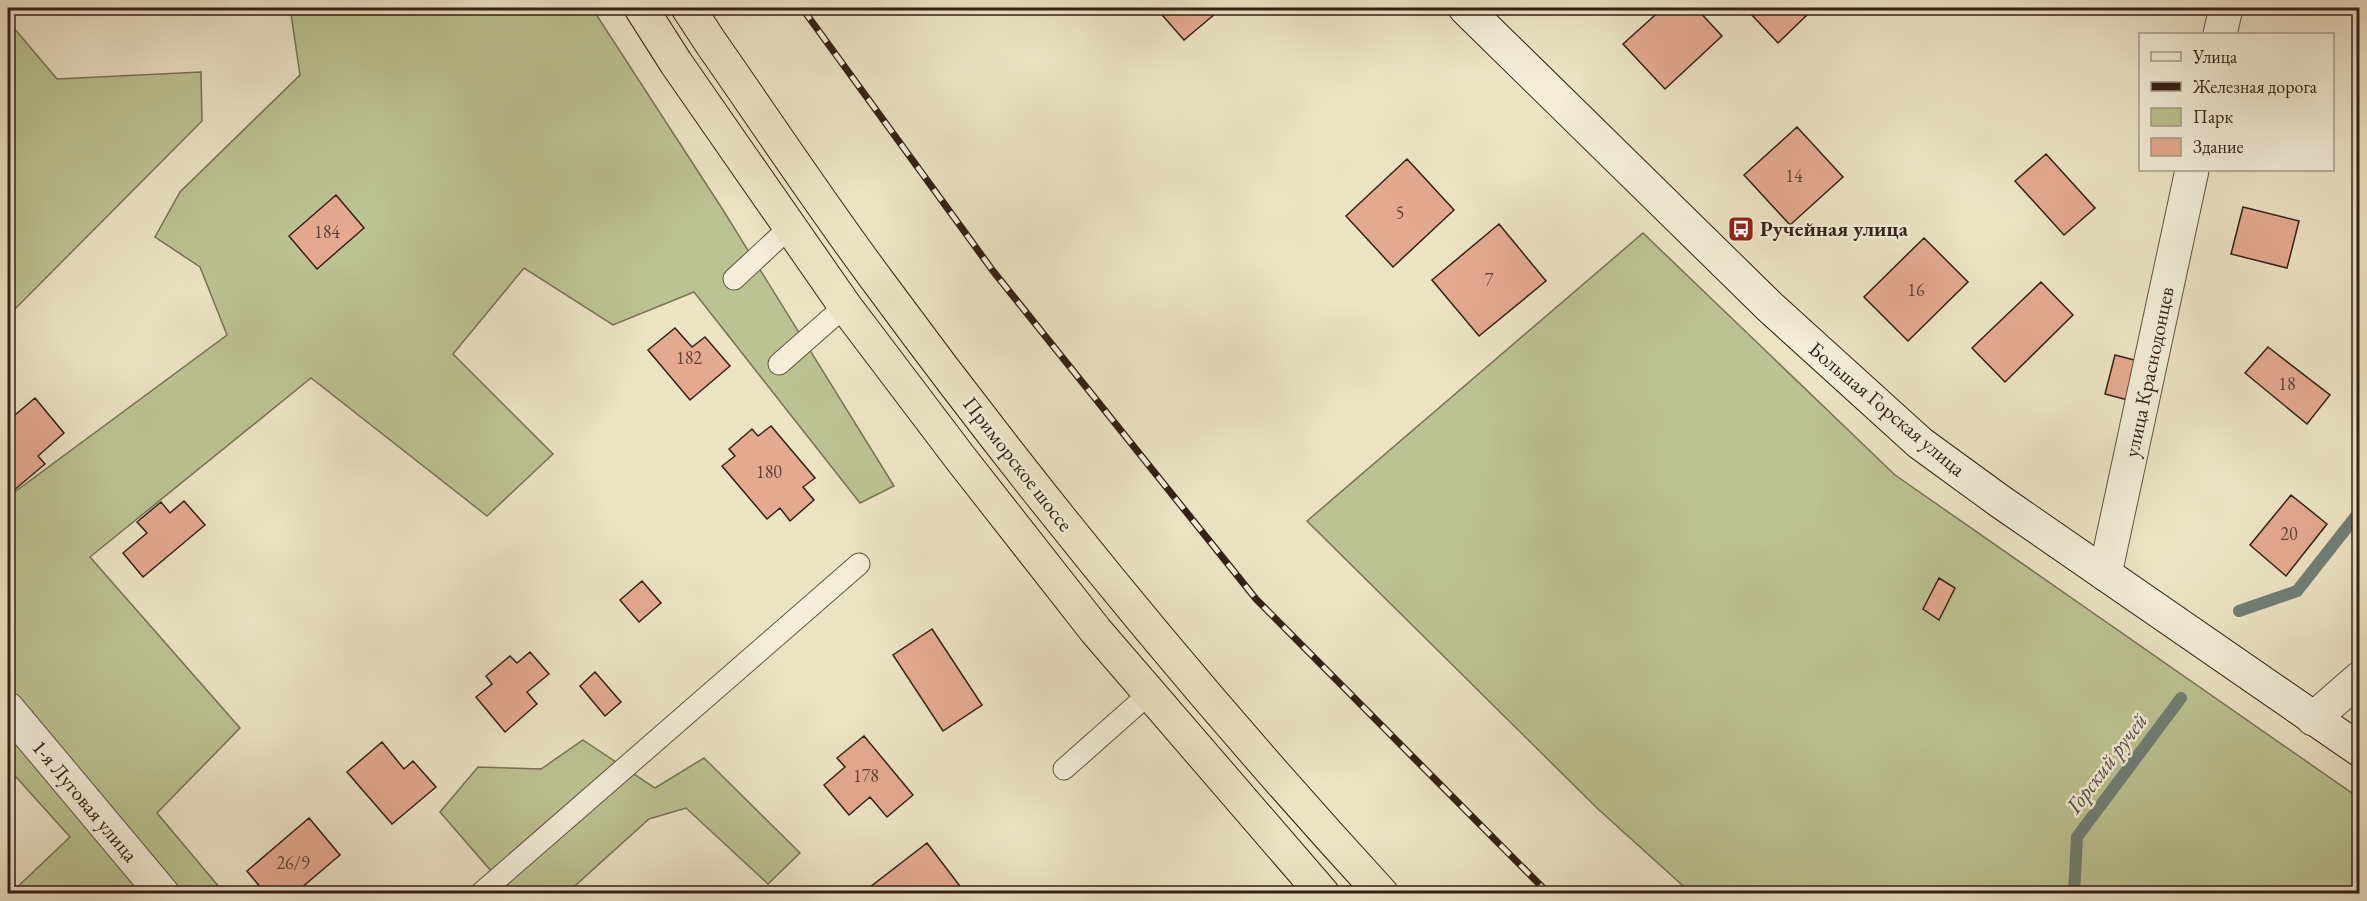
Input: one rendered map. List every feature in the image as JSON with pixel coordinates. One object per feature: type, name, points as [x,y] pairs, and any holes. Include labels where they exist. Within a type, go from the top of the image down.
[{"type":"highway","name":"Приморское шоссе","points":[[641,8],[676,63],[845,306],[1096,631],[1323,894]]},
{"type":"highway","name":"Приморское шоссе","points":[[688,8],[879,283],[991,431],[1127,602],[1382,894]]},
{"type":"street","name":"Большая Горская улица","points":[[1465,8],[1770,308],[1920,443],[2360,750]]},
{"type":"street","points":[[2220,33],[2226,8]]},
{"type":"street","name":"улица Краснодонцев","points":[[2105,574],[2192,171]]},
{"type":"street","points":[[2313,719],[2360,678]]},
{"type":"street","name":"1-я Луговая улица","points":[[8,709],[163,894]]},
{"type":"lane","points":[[734,279],[790,227]]},
{"type":"lane","points":[[779,364],[845,306]]},
{"type":"lane","points":[[480,894],[859,564]]},
{"type":"lane","points":[[1064,769],[1150,693]]},
{"type":"green space","points":[[297,8],[592,8],[723,210],[894,486],[860,503],[694,292],[613,325],[524,268],[453,354],[553,454],[487,516],[311,378],[90,557],[240,728],[157,813],[225,894],[11,893],[70,837],[8,768],[8,497],[227,335],[200,267],[155,237],[180,192],[300,75],[291,14]]},
{"type":"green space","points":[[8,21],[57,79],[201,72],[202,121],[8,316]]},
{"type":"green space","points":[[1643,233],[1895,475],[2359,798],[2359,893],[1691,893],[1598,809],[1307,521]]},
{"type":"green space","points":[[583,740],[655,788],[704,758],[800,853],[768,884],[686,808],[649,819],[567,893],[510,893],[440,812],[478,767],[541,769]]},
{"type":"building","points":[[1156,8],[1222,8],[1184,40]]},
{"type":"building","points":[[1663,8],[1696,8],[1722,36],[1665,89],[1623,44]]},
{"type":"building","points":[[1755,8],[1799,8],[1807,15],[1778,43],[1750,13]]},
{"type":"building","points":[[1797,127],[1843,177],[1790,225],[1744,175]]},
{"type":"building","points":[[2046,154],[2095,208],[2064,235],[2015,181]]},
{"type":"building","points":[[1407,159],[1454,210],[1393,267],[1346,216]]},
{"type":"building","points":[[336,195],[364,228],[317,269],[289,236]]},
{"type":"building","points":[[2243,207],[2299,221],[2287,268],[2231,254]]},
{"type":"building","points":[[1499,224],[1546,281],[1479,336],[1432,280]]},
{"type":"building","points":[[1924,238],[1968,282],[1908,341],[1864,297]]},
{"type":"building","points":[[2041,282],[2073,315],[2005,382],[1972,348]]},
{"type":"building","points":[[675,328],[692,347],[705,337],[730,366],[690,400],[648,350]]},
{"type":"building","points":[[2268,347],[2330,395],[2307,424],[2245,373]]},
{"type":"building","points":[[2115,355],[2138,361],[2128,400],[2105,394]]},
{"type":"building","points":[[35,398],[64,433],[38,456],[45,464],[13,491],[8,485],[8,419]]},
{"type":"building","points":[[771,426],[815,478],[803,487],[814,500],[790,521],[780,508],[767,519],[722,466],[735,456],[729,449],[752,429],[758,436]]},
{"type":"building","points":[[2291,495],[2327,524],[2286,576],[2250,545]]},
{"type":"building","points":[[184,501],[205,525],[143,577],[123,553],[147,533],[137,522],[161,502],[170,513]]},
{"type":"building","points":[[1939,578],[1955,588],[1939,620],[1923,609]]},
{"type":"building","points":[[642,581],[661,603],[639,622],[620,600]]},
{"type":"building","points":[[932,629],[982,705],[943,731],[893,655]]},
{"type":"building","points":[[530,652],[549,674],[527,692],[537,704],[505,732],[476,697],[492,684],[486,676],[510,656],[517,663]]},
{"type":"building","points":[[595,672],[621,702],[605,716],[580,686]]},
{"type":"building","points":[[864,736],[913,795],[887,817],[870,797],[849,815],[824,785],[845,767],[837,758]]},
{"type":"building","points":[[382,742],[404,769],[413,761],[436,787],[392,824],[347,772]]},
{"type":"building","points":[[309,818],[340,855],[294,894],[266,894],[247,871]]},
{"type":"building","points":[[927,843],[966,894],[861,894]]},
{"type":"waterway","name":"Горский ручей","points":[[2239,611],[2297,591],[2360,511]]},
{"type":"waterway","name":"Горский ручей","points":[[2074,894],[2077,837],[2181,698]]},
{"type":"railway","points":[[802,8],[993,271],[1256,599],[1549,894]]},
{"type":"place","name":"Ручейная улица","points":[[1741,229]]}]
